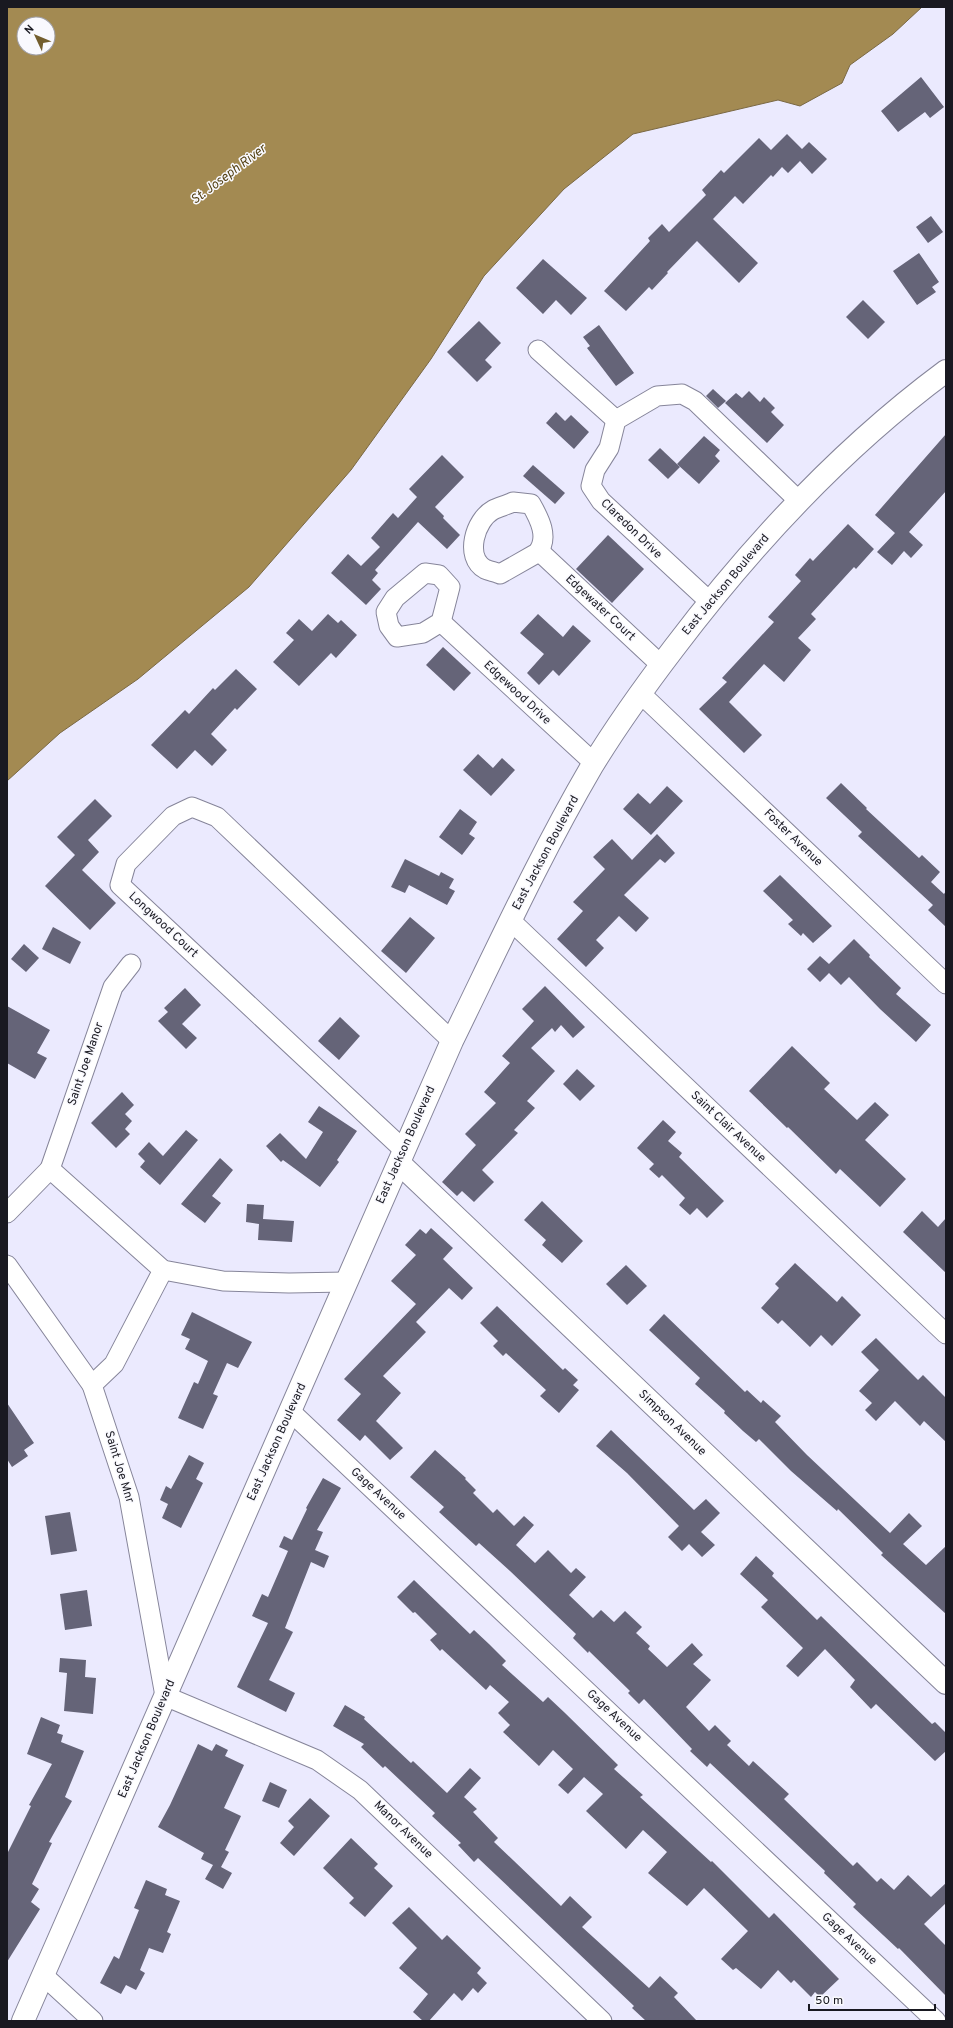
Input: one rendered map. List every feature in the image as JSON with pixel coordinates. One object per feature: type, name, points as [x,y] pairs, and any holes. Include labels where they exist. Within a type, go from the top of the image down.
[{"type":"main road","name":"East Jackson Boulevard","points":[[23,2021],[291,1412],[346,1282],[452,1041],[510,920],[554,834],[594,763],[640,693],[709,601],[754,548],[799,501],[863,439],[946,371]]},
{"type":"main road","name":"Simpson Avenue","points":[[401,1156],[946,1683]]},
{"type":"street","points":[[538,350],[616,420],[657,396],[682,394],[695,401],[799,501]]},
{"type":"street","name":"Claredon Drive","points":[[616,420],[608,448],[595,470],[591,486],[601,501],[709,601]]},
{"type":"street","name":"Edgewater Court","points":[[539,551],[661,665]]},
{"type":"street","name":"Edgewood Drive","points":[[441,622],[594,763]]},
{"type":"street","name":"Foster Avenue","points":[[640,693],[946,984]]},
{"type":"street","name":"Longwood Court","points":[[401,1156],[120,885],[126,864],[173,816],[192,807],[217,817],[452,1041]]},
{"type":"street","name":"Saint Clair Avenue","points":[[510,920],[946,1334]]},
{"type":"street","name":"Saint Joe Manor","points":[[50,1169],[113,987],[131,964]]},
{"type":"street","points":[[7,1213],[50,1169],[163,1270],[223,1281],[289,1283],[346,1282]]},
{"type":"street","name":"Saint Joe Mnr","points":[[7,1265],[92,1385],[129,1497],[165,1696]]},
{"type":"street","points":[[92,1385],[114,1364],[163,1270]]},
{"type":"street","name":"Gage Avenue","points":[[291,1412],[936,2021]]},
{"type":"street","name":"Manor Avenue","points":[[165,1696],[317,1760],[360,1790],[602,2021]]},
{"type":"street","points":[[44,1976],[93,2021]]},
{"type":"water","name":"St. Joseph River","points":[[7,7],[922,7],[893,34],[850,65],[842,83],[800,106],[778,100],[633,134],[564,189],[484,276],[431,359],[351,470],[249,587],[138,679],[60,733],[7,781]]},
{"type":"building","points":[[921,77],[944,107],[930,118],[925,112],[898,132],[881,111]]},
{"type":"building","points":[[787,134],[802,149],[809,142],[827,159],[812,174],[800,161],[788,173],[782,167],[773,177],[771,175],[743,204],[735,196],[713,219],[758,263],[739,283],[697,241],[652,290],[649,287],[626,311],[604,291],[650,241],[648,238],[662,224],[669,232],[706,195],[702,190],[721,170],[724,173],[759,138],[771,150]]},
{"type":"building","points":[[931,216],[943,232],[928,243],[916,227]]},
{"type":"building","points":[[919,253],[939,282],[932,287],[936,292],[917,305],[893,271]]},
{"type":"building","points":[[543,259],[587,298],[571,315],[556,300],[543,314],[516,288]]},
{"type":"building","points":[[863,300],[885,322],[868,339],[846,317]]},
{"type":"building","points":[[479,321],[501,343],[485,360],[492,367],[477,382],[447,352]]},
{"type":"building","points":[[599,325],[634,373],[616,386],[587,348],[590,346],[583,337]]},
{"type":"building","points":[[713,389],[726,401],[718,408],[706,396]]},
{"type":"building","points":[[749,391],[760,402],[764,397],[775,408],[771,412],[784,425],[767,443],[725,403],[736,393],[742,398]]},
{"type":"building","points":[[556,412],[565,421],[571,415],[589,432],[574,449],[546,423]]},
{"type":"building","points":[[946,434],[946,491],[909,532],[923,545],[911,558],[904,551],[892,565],[877,552],[895,533],[875,515]]},
{"type":"building","points":[[704,436],[720,450],[715,456],[720,461],[699,484],[677,464]]},
{"type":"building","points":[[660,448],[680,467],[668,479],[648,460]]},
{"type":"building","points":[[442,455],[464,477],[435,507],[444,516],[443,518],[460,535],[447,549],[418,522],[375,570],[378,573],[372,580],[381,589],[366,605],[331,573],[348,554],[361,566],[380,547],[371,538],[393,513],[398,518],[417,497],[409,489]]},
{"type":"building","points":[[533,465],[565,493],[555,504],[523,476]]},
{"type":"building","points":[[848,524],[874,549],[856,569],[854,567],[811,614],[816,619],[798,638],[811,650],[784,682],[764,664],[729,702],[762,735],[744,753],[699,709],[727,682],[722,678],[774,622],[768,617],[801,581],[795,575],[810,558],[813,561]]},
{"type":"building","points":[[608,535],[644,569],[612,603],[576,569]]},
{"type":"building","points":[[328,614],[338,623],[341,620],[357,635],[336,658],[331,653],[299,686],[273,662],[294,640],[286,633],[299,619],[312,631]]},
{"type":"building","points":[[538,614],[563,637],[573,625],[591,641],[559,676],[553,670],[539,685],[527,673],[544,654],[520,633]]},
{"type":"building","points":[[443,647],[471,673],[454,691],[426,665]]},
{"type":"building","points":[[236,669],[257,689],[237,710],[235,708],[211,734],[227,750],[212,766],[195,750],[177,769],[151,745],[185,710],[189,714],[213,688],[215,690]]},
{"type":"building","points":[[478,754],[493,768],[502,758],[515,770],[491,796],[463,770]]},
{"type":"building","points":[[841,783],[867,808],[866,809],[919,858],[922,855],[940,872],[931,882],[944,894],[946,891],[946,927],[928,910],[933,905],[858,836],[862,832],[826,798]]},
{"type":"building","points":[[667,786],[683,801],[651,835],[623,809],[638,793],[650,804]]},
{"type":"building","points":[[95,799],[112,816],[88,840],[99,852],[82,870],[116,903],[90,930],[45,886],[75,855],[57,837]]},
{"type":"building","points":[[460,809],[477,822],[469,834],[475,838],[462,855],[439,837]]},
{"type":"building","points":[[657,834],[675,853],[665,863],[660,859],[624,895],[649,918],[636,932],[619,916],[596,940],[604,948],[586,967],[557,939],[583,911],[573,902],[605,869],[593,857],[612,839],[632,860]]},
{"type":"building","points":[[405,859],[439,876],[441,872],[454,879],[449,888],[455,891],[447,905],[409,885],[405,893],[391,887]]},
{"type":"building","points":[[780,875],[832,926],[813,943],[803,933],[801,936],[788,924],[793,920],[763,891]]},
{"type":"building","points":[[410,917],[435,938],[406,973],[381,951]]},
{"type":"building","points":[[53,927],[81,942],[70,964],[42,949]]},
{"type":"building","points":[[854,939],[870,955],[869,957],[901,988],[896,994],[931,1025],[916,1042],[880,1009],[849,977],[841,985],[829,973],[820,982],[807,969],[820,956],[829,964]]},
{"type":"building","points":[[24,944],[39,958],[26,972],[11,959]]},
{"type":"building","points":[[545,986],[585,1027],[573,1038],[561,1025],[555,1032],[552,1028],[531,1048],[555,1071],[527,1101],[535,1108],[514,1130],[518,1133],[482,1170],[494,1182],[474,1202],[462,1191],[457,1196],[442,1182],[476,1145],[465,1134],[496,1103],[484,1092],[510,1063],[502,1056],[534,1021],[522,1009]]},
{"type":"building","points":[[185,988],[201,1005],[182,1024],[197,1038],[186,1049],[158,1021],[168,1012],[164,1008]]},
{"type":"building","points":[[7,1006],[50,1030],[37,1053],[47,1058],[35,1079],[7,1063]]},
{"type":"building","points":[[340,1017],[360,1036],[339,1060],[318,1041]]},
{"type":"building","points":[[792,1046],[830,1083],[824,1089],[857,1120],[875,1102],[889,1115],[865,1140],[906,1179],[880,1207],[840,1169],[836,1174],[749,1091]]},
{"type":"building","points":[[577,1069],[595,1086],[580,1101],[563,1084]]},
{"type":"building","points":[[122,1092],[134,1105],[125,1114],[132,1121],[125,1129],[130,1134],[116,1148],[91,1123]]},
{"type":"building","points":[[319,1106],[357,1131],[337,1160],[339,1162],[320,1187],[283,1160],[281,1162],[266,1146],[280,1133],[306,1159],[323,1132],[308,1122]]},
{"type":"building","points":[[663,1120],[676,1132],[668,1141],[682,1153],[679,1157],[724,1201],[707,1218],[697,1208],[690,1215],[679,1205],[685,1198],[662,1175],[659,1178],[649,1169],[654,1164],[637,1148]]},
{"type":"building","points":[[186,1130],[198,1140],[160,1185],[140,1167],[145,1161],[138,1154],[149,1142],[163,1156]]},
{"type":"building","points":[[220,1158],[233,1170],[212,1196],[221,1203],[205,1223],[181,1204]]},
{"type":"building","points":[[542,1201],[583,1241],[562,1263],[542,1245],[546,1240],[524,1220]]},
{"type":"building","points":[[247,1204],[264,1205],[263,1219],[294,1221],[292,1242],[258,1240],[259,1224],[246,1222]]},
{"type":"building","points":[[922,1211],[938,1227],[946,1218],[946,1273],[903,1232]]},
{"type":"building","points":[[431,1228],[453,1248],[443,1259],[473,1288],[462,1300],[449,1288],[416,1322],[426,1332],[383,1376],[401,1393],[376,1421],[403,1448],[390,1460],[365,1435],[360,1441],[337,1420],[361,1394],[344,1379],[416,1304],[391,1281],[416,1255],[405,1245],[420,1229],[426,1234]]},
{"type":"building","points":[[795,1263],[837,1302],[842,1296],[861,1315],[832,1346],[821,1335],[810,1347],[782,1320],[778,1324],[761,1308],[779,1288],[775,1284]]},
{"type":"building","points":[[626,1265],[647,1286],[627,1305],[606,1284]]},
{"type":"building","points":[[497,1306],[563,1370],[565,1368],[578,1380],[573,1385],[579,1390],[559,1413],[540,1396],[546,1390],[506,1353],[503,1356],[493,1346],[498,1341],[480,1323]]},
{"type":"building","points":[[192,1312],[252,1342],[238,1368],[227,1363],[213,1394],[218,1396],[203,1429],[178,1418],[194,1382],[198,1384],[208,1361],[185,1349],[190,1339],[181,1335]]},
{"type":"building","points":[[664,1314],[745,1392],[747,1390],[761,1403],[763,1400],[781,1416],[775,1422],[807,1455],[890,1533],[909,1513],[922,1526],[903,1544],[926,1565],[946,1546],[946,1614],[881,1555],[883,1553],[838,1509],[837,1511],[791,1471],[759,1439],[756,1442],[743,1431],[724,1413],[725,1411],[695,1384],[700,1378],[649,1330]]},
{"type":"building","points":[[876,1338],[918,1380],[923,1375],[946,1398],[946,1442],[924,1421],[920,1426],[895,1401],[876,1421],[865,1410],[872,1403],[859,1391],[879,1370],[861,1352]]},
{"type":"building","points":[[7,1403],[34,1443],[24,1450],[28,1456],[12,1467],[7,1459]]},
{"type":"building","points":[[611,1430],[694,1510],[706,1499],[720,1513],[701,1532],[715,1545],[702,1557],[689,1544],[682,1551],[668,1537],[679,1526],[627,1473],[596,1446]]},
{"type":"building","points":[[435,1450],[466,1478],[465,1479],[476,1490],[473,1493],[493,1513],[497,1509],[514,1526],[524,1516],[534,1525],[516,1545],[535,1563],[548,1550],[571,1573],[576,1568],[586,1577],[569,1595],[593,1618],[601,1610],[614,1622],[625,1611],[642,1627],[636,1633],[650,1646],[648,1649],[667,1667],[692,1643],[703,1655],[693,1664],[711,1680],[686,1707],[709,1731],[715,1725],[731,1741],[727,1745],[749,1766],[753,1761],[789,1794],[784,1799],[853,1866],[857,1862],[877,1882],[881,1878],[894,1890],[908,1875],[931,1897],[946,1883],[946,1903],[924,1924],[946,1946],[946,1996],[899,1948],[898,1949],[853,1907],[856,1904],[824,1873],[825,1871],[710,1763],[707,1767],[690,1751],[692,1749],[644,1699],[639,1704],[628,1693],[630,1691],[589,1651],[588,1653],[573,1638],[576,1634],[510,1571],[479,1543],[476,1546],[439,1512],[444,1507],[410,1477]]},
{"type":"building","points":[[189,1455],[204,1463],[196,1479],[203,1483],[181,1528],[162,1518],[168,1504],[160,1500],[166,1486],[171,1489]]},
{"type":"building","points":[[323,1478],[341,1488],[317,1530],[323,1532],[315,1550],[329,1556],[324,1568],[311,1562],[285,1628],[293,1632],[269,1680],[295,1693],[286,1712],[237,1687],[268,1623],[252,1616],[262,1594],[268,1597],[288,1551],[279,1547],[284,1536],[292,1540],[307,1509],[306,1508]]},
{"type":"building","points":[[70,1512],[77,1551],[51,1555],[45,1516]]},
{"type":"building","points":[[756,1556],[774,1573],[772,1576],[817,1620],[821,1616],[932,1724],[935,1722],[946,1733],[946,1751],[935,1761],[876,1704],[871,1709],[850,1687],[855,1680],[825,1649],[798,1677],[786,1666],[803,1648],[761,1607],[768,1600],[740,1574]]},
{"type":"building","points":[[414,1580],[470,1634],[474,1630],[489,1644],[506,1661],[502,1665],[543,1702],[548,1697],[618,1765],[614,1769],[643,1795],[640,1797],[711,1862],[712,1861],[769,1918],[774,1913],[839,1979],[820,1997],[815,1992],[811,1997],[794,1980],[791,1983],[778,1970],[761,1989],[736,1968],[733,1970],[721,1959],[748,1931],[704,1888],[687,1906],[648,1873],[667,1852],[643,1830],[626,1849],[586,1811],[603,1794],[584,1777],[568,1794],[558,1785],[573,1769],[553,1750],[539,1766],[503,1732],[510,1725],[498,1713],[509,1702],[490,1685],[486,1690],[442,1649],[440,1651],[430,1640],[437,1634],[415,1612],[413,1613],[397,1597]]},
{"type":"building","points":[[87,1590],[92,1626],[65,1630],[60,1594]]},
{"type":"building","points":[[60,1658],[86,1660],[85,1677],[96,1678],[93,1714],[64,1711],[67,1673],[59,1672]]},
{"type":"building","points":[[345,1705],[365,1717],[364,1719],[411,1763],[413,1761],[447,1793],[470,1768],[481,1778],[464,1797],[477,1809],[473,1812],[498,1838],[494,1842],[561,1906],[570,1896],[592,1917],[582,1927],[649,1988],[660,1976],[678,1993],[674,1997],[697,2021],[646,2021],[632,2008],[634,2006],[478,1858],[474,1862],[458,1845],[461,1843],[432,1816],[435,1813],[385,1766],[383,1768],[361,1747],[364,1744],[333,1726]]},
{"type":"building","points":[[41,1717],[60,1725],[57,1733],[63,1735],[61,1742],[84,1751],[65,1797],[72,1801],[49,1842],[52,1843],[32,1884],[39,1889],[31,1902],[40,1909],[7,1962],[7,1854],[31,1806],[29,1805],[52,1764],[27,1754]]},
{"type":"building","points":[[198,1744],[212,1751],[216,1744],[228,1750],[225,1756],[244,1765],[224,1808],[241,1816],[225,1850],[229,1852],[221,1867],[232,1873],[223,1889],[205,1879],[213,1865],[201,1859],[204,1853],[158,1827],[170,1805]]},
{"type":"building","points":[[270,1782],[287,1790],[279,1808],[262,1801]]},
{"type":"building","points":[[310,1798],[330,1816],[294,1856],[280,1843],[294,1827],[288,1821]]},
{"type":"building","points":[[351,1838],[378,1864],[374,1868],[393,1886],[365,1917],[349,1903],[354,1898],[323,1868]]},
{"type":"building","points":[[146,1880],[167,1889],[165,1895],[180,1901],[167,1932],[171,1934],[163,1953],[149,1948],[140,1970],[145,1973],[136,1990],[126,1985],[121,1994],[100,1983],[114,1956],[119,1959],[139,1910],[134,1908]]},
{"type":"building","points":[[409,1907],[442,1940],[447,1935],[481,1968],[477,1973],[487,1983],[478,1993],[473,1988],[462,2001],[454,1993],[429,2021],[423,2021],[413,2012],[428,1994],[399,1968],[417,1948],[392,1923]]}]
